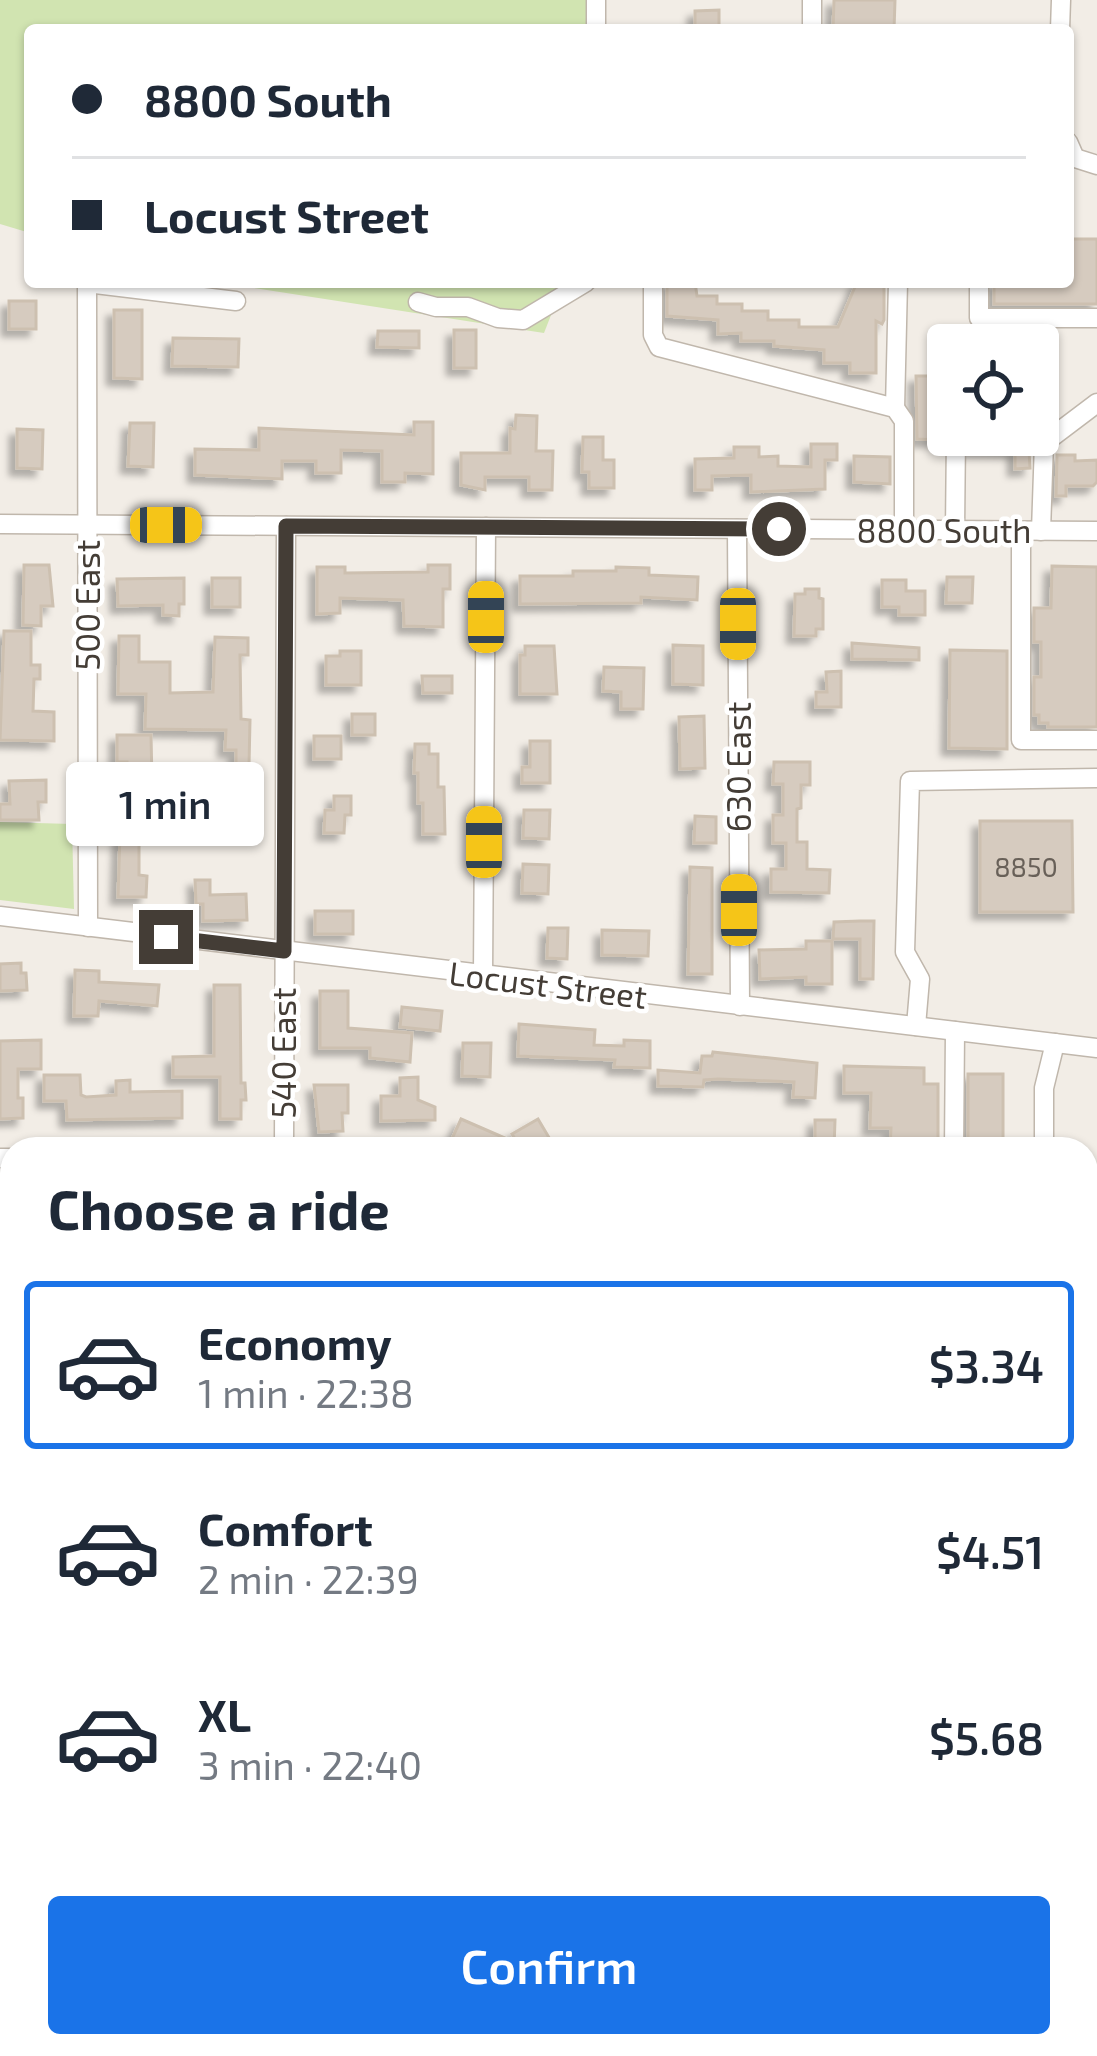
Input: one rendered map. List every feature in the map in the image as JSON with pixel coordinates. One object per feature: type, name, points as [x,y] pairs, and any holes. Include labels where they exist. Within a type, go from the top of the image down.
[{"type":"street","name":"500 East","points":[[86,288],[88,927]]},
{"type":"street","points":[[133,288],[236,301]]},
{"type":"street","points":[[418,302],[523,320],[576,288]]},
{"type":"street","points":[[652,288],[652,335],[659,347],[896,408]]},
{"type":"street","points":[[898,288],[896,408],[904,422],[904,530]]},
{"type":"street","points":[[979,288],[980,318],[1097,318]]},
{"type":"street","points":[[1097,404],[1044,443],[1031,531],[1022,740],[1097,740]]},
{"type":"street","points":[[956,456],[956,530]]},
{"type":"street","name":"8800 South","points":[[0,524],[1097,531]]},
{"type":"street","name":"540 East","points":[[284,1137],[286,526]]},
{"type":"street","points":[[483,976],[486,527]]},
{"type":"street","name":"630 East","points":[[737,529],[740,1006]]},
{"type":"street","points":[[916,1026],[920,979],[905,952],[910,781],[1097,778]]},
{"type":"street","name":"Locust Street","points":[[0,916],[1097,1048]]},
{"type":"street","points":[[954,1137],[955,1031]]},
{"type":"street","points":[[1044,1137],[1044,1088],[1055,1043]]},
{"type":"green space","points":[[0,0],[600,0],[600,24],[24,24],[24,231],[0,224]]},
{"type":"green space","points":[[255,288],[562,288],[544,333]]},
{"type":"green space","points":[[0,822],[72,824],[74,909],[0,900]]},
{"type":"building","points":[[834,0],[895,0],[894,24],[833,24]]},
{"type":"building","points":[[719,10],[719,24],[695,24],[695,11]]},
{"type":"building","points":[[1074,239],[1097,239],[1097,304],[994,304],[994,288],[1074,288]]},
{"type":"building","points":[[667,288],[696,288],[697,296],[717,296],[717,304],[768,311],[768,320],[799,320],[799,327],[838,327],[854,288],[884,288],[884,320],[882,324],[876,321],[876,373],[850,373],[850,363],[824,363],[824,350],[741,341],[741,333],[718,334],[718,320],[667,316]]},
{"type":"building","points":[[9,301],[36,301],[36,329],[9,329]]},
{"type":"building","points":[[114,310],[142,310],[142,379],[114,378]]},
{"type":"building","points":[[454,330],[476,330],[476,368],[454,368]]},
{"type":"building","points":[[378,331],[419,331],[419,348],[377,347]]},
{"type":"building","points":[[173,338],[239,339],[238,367],[172,366]]},
{"type":"building","points":[[916,376],[927,376],[927,439],[917,439]]},
{"type":"building","points":[[516,415],[537,416],[536,451],[553,451],[552,490],[529,490],[529,477],[485,477],[485,490],[461,485],[461,453],[510,453],[510,428],[515,429]]},
{"type":"building","points":[[414,422],[433,422],[433,474],[405,473],[405,482],[382,482],[382,451],[341,450],[341,473],[316,473],[316,461],[282,461],[282,479],[195,475],[195,449],[259,450],[259,428],[414,435]]},
{"type":"building","points":[[130,423],[154,423],[153,467],[128,466]]},
{"type":"building","points":[[17,429],[43,430],[42,469],[17,468]]},
{"type":"building","points":[[583,437],[603,437],[603,460],[614,460],[614,488],[589,488],[589,472],[582,472]]},
{"type":"building","points":[[811,444],[837,444],[837,460],[825,460],[825,489],[751,492],[751,475],[712,476],[712,490],[695,490],[695,459],[734,458],[734,447],[759,447],[759,457],[778,456],[778,466],[811,467]]},
{"type":"building","points":[[854,456],[890,457],[890,484],[854,482]]},
{"type":"building","points":[[1015,456],[1029,456],[1030,468],[1015,469]]},
{"type":"building","points":[[1057,456],[1097,460],[1093,486],[1066,486],[1066,496],[1056,496]]},
{"type":"building","points":[[24,565],[49,565],[53,606],[41,606],[41,626],[23,625]]},
{"type":"building","points":[[428,565],[450,565],[450,589],[443,589],[443,627],[404,626],[403,600],[340,598],[340,613],[317,614],[317,567],[345,567],[345,573],[428,572]]},
{"type":"building","points":[[1052,566],[1097,567],[1097,727],[1048,727],[1034,715],[1034,677],[1041,677],[1041,642],[1034,642],[1034,608],[1051,608]]},
{"type":"building","points":[[616,567],[649,568],[649,575],[698,577],[697,600],[641,597],[641,603],[520,604],[520,576],[573,576],[573,571],[616,571]]},
{"type":"building","points":[[947,577],[973,577],[972,603],[946,603]]},
{"type":"building","points":[[184,578],[179,616],[163,615],[163,605],[118,606],[117,579]]},
{"type":"building","points":[[212,578],[240,578],[240,607],[212,607]]},
{"type":"building","points":[[882,580],[906,580],[906,591],[925,591],[925,615],[899,615],[899,607],[882,607]]},
{"type":"building","points":[[805,589],[819,589],[823,629],[816,629],[816,636],[794,636],[795,594],[805,594]]},
{"type":"building","points":[[4,631],[31,631],[31,665],[40,665],[40,679],[34,679],[33,711],[54,712],[54,741],[0,740]]},
{"type":"building","points":[[119,636],[139,636],[139,662],[170,662],[170,693],[213,692],[215,637],[248,638],[248,655],[240,655],[241,719],[250,720],[249,766],[236,765],[236,750],[225,750],[226,730],[145,729],[146,694],[118,694]]},
{"type":"building","points":[[852,643],[919,648],[919,660],[852,659]]},
{"type":"building","points":[[673,645],[703,646],[703,685],[673,684]]},
{"type":"building","points":[[525,646],[554,646],[557,694],[520,694],[520,655],[525,655]]},
{"type":"building","points":[[950,650],[1007,651],[1007,749],[949,748]]},
{"type":"building","points":[[340,651],[361,651],[361,685],[326,685],[326,656],[340,656]]},
{"type":"building","points":[[604,667],[644,668],[643,709],[621,709],[621,692],[603,691]]},
{"type":"building","points":[[841,671],[841,707],[816,707],[816,692],[827,692],[826,672]]},
{"type":"building","points":[[422,676],[452,676],[452,693],[423,693]]},
{"type":"building","points":[[352,714],[375,714],[375,735],[352,735]]},
{"type":"building","points":[[704,716],[705,768],[680,769],[679,717]]},
{"type":"building","points":[[117,735],[151,735],[153,827],[127,827],[127,762],[117,762]]},
{"type":"building","points":[[314,736],[341,736],[341,759],[314,759]]},
{"type":"building","points":[[530,741],[550,741],[550,783],[522,783],[522,767],[530,767]]},
{"type":"building","points":[[415,744],[429,744],[429,754],[438,754],[445,834],[423,834]]},
{"type":"building","points":[[774,762],[810,762],[810,785],[801,785],[801,808],[797,809],[797,842],[807,842],[807,869],[830,870],[829,893],[771,892],[771,869],[786,869],[786,843],[773,843],[773,815],[783,815],[783,784],[773,784]]},
{"type":"building","points":[[46,780],[46,802],[38,802],[39,820],[0,820],[0,804],[10,804],[9,781]]},
{"type":"building","points":[[334,796],[351,796],[351,815],[345,815],[344,833],[324,833],[325,810],[334,810]]},
{"type":"building","points":[[220,802],[243,802],[243,810],[251,810],[251,825],[220,824]]},
{"type":"building","points":[[524,810],[550,810],[549,839],[523,838]]},
{"type":"building","points":[[695,816],[716,817],[716,843],[694,843]]},
{"type":"building","points":[[980,821],[1072,821],[1073,912],[980,912]]},
{"type":"building","points":[[120,835],[139,835],[139,875],[147,876],[146,897],[118,897]]},
{"type":"building","points":[[523,864],[549,865],[548,894],[522,893]]},
{"type":"building","points":[[690,867],[712,868],[712,974],[688,974]]},
{"type":"building","points":[[195,880],[210,880],[210,895],[246,894],[247,920],[203,921],[203,904],[196,904]]},
{"type":"building","points":[[315,911],[353,911],[353,934],[315,934]]},
{"type":"building","points":[[874,921],[873,979],[860,979],[860,939],[833,939],[834,922]]},
{"type":"building","points":[[548,928],[568,928],[567,959],[547,958]]},
{"type":"building","points":[[602,930],[649,931],[648,956],[602,955]]},
{"type":"building","points":[[806,941],[832,941],[832,984],[806,984],[806,977],[760,979],[759,950],[806,949]]},
{"type":"building","points":[[21,963],[27,990],[0,991],[0,964]]},
{"type":"building","points":[[75,970],[99,971],[99,982],[159,985],[157,1006],[99,1001],[98,1016],[74,1016]]},
{"type":"building","points":[[214,985],[240,985],[241,1083],[245,1083],[246,1100],[241,1100],[241,1119],[220,1119],[220,1077],[173,1077],[173,1057],[214,1056]]},
{"type":"building","points":[[320,991],[348,991],[348,1028],[412,1033],[410,1062],[370,1058],[370,1048],[320,1048]]},
{"type":"building","points":[[402,1007],[442,1011],[440,1031],[400,1027]]},
{"type":"building","points":[[519,1024],[595,1030],[594,1045],[650,1041],[650,1068],[614,1067],[615,1060],[518,1056]]},
{"type":"building","points":[[41,1040],[41,1069],[18,1069],[23,1118],[0,1119],[0,1041]]},
{"type":"building","points":[[463,1043],[491,1043],[490,1077],[462,1076]]},
{"type":"building","points":[[713,1052],[817,1063],[815,1098],[793,1097],[794,1082],[718,1079],[704,1080],[703,1087],[658,1086],[658,1070],[700,1073],[702,1056]]},
{"type":"building","points":[[844,1066],[924,1068],[924,1084],[938,1084],[938,1137],[891,1137],[891,1128],[870,1128],[871,1093],[844,1093]]},
{"type":"building","points":[[968,1074],[1003,1074],[1003,1137],[968,1137]]},
{"type":"building","points":[[44,1075],[80,1075],[81,1095],[86,1097],[116,1095],[116,1081],[130,1080],[130,1092],[182,1091],[182,1118],[67,1120],[66,1101],[44,1101]]},
{"type":"building","points":[[418,1077],[418,1100],[435,1107],[435,1120],[381,1121],[381,1096],[400,1096],[400,1078]]},
{"type":"building","points":[[314,1085],[348,1085],[343,1131],[319,1132]]},
{"type":"building","points":[[461,1119],[503,1137],[453,1137]]},
{"type":"building","points":[[538,1119],[549,1137],[514,1137]]},
{"type":"building","points":[[815,1120],[835,1120],[834,1137],[815,1137]]},
{"type":"route","points":[[166,937],[284,951],[286,526],[779,529]]}]
